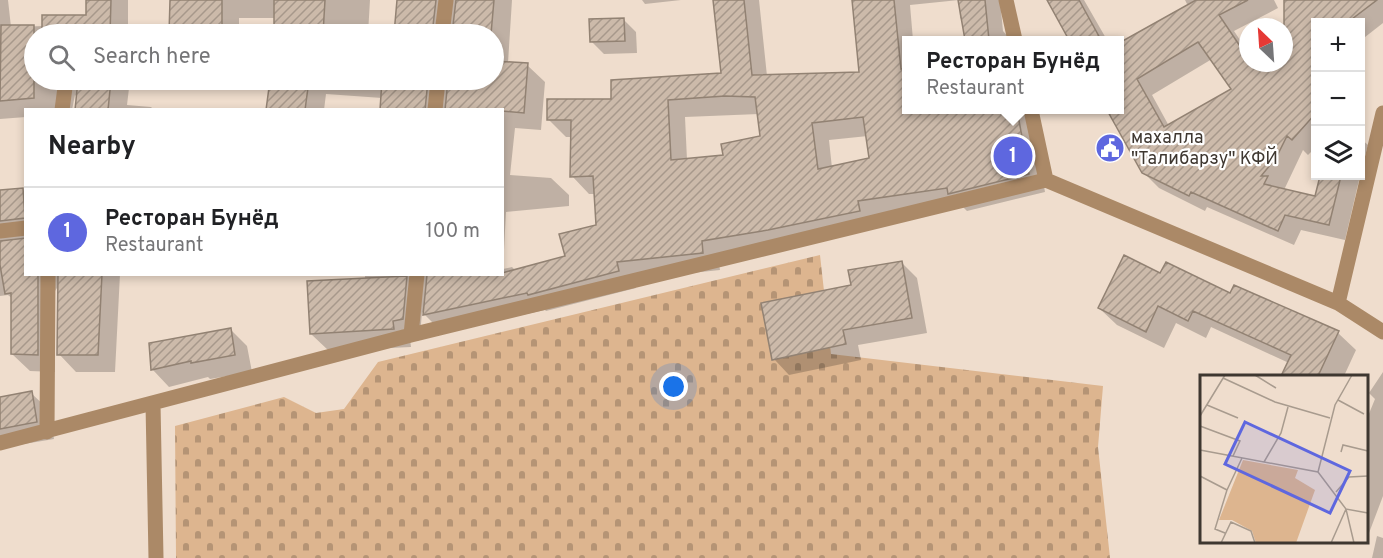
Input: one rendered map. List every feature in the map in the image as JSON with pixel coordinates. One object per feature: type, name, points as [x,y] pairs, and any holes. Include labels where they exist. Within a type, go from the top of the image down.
[{"type":"street","points":[[443,24],[446,0]]},
{"type":"street","points":[[1006,0],[1014,36]]},
{"type":"street","points":[[62,108],[65,90]]},
{"type":"street","points":[[435,108],[437,90]]},
{"type":"street","points":[[1338,303],[1383,113]]},
{"type":"street","points":[[1032,114],[1046,180]]},
{"type":"street","points":[[0,443],[411,335],[1046,180],[1338,303],[1383,332]]},
{"type":"street","points":[[0,231],[24,228]]},
{"type":"street","points":[[47,432],[48,276]]},
{"type":"street","points":[[411,335],[417,276]]},
{"type":"street","points":[[153,404],[156,558]]},
{"type":"green space","points":[[820,255],[831,354],[1103,386],[1098,447],[1110,558],[176,558],[175,426],[284,397],[316,413],[344,409],[378,362]]},
{"type":"building","points":[[86,0],[111,0],[110,24],[42,24],[42,15],[86,15]]},
{"type":"building","points":[[170,0],[222,0],[222,24],[169,24]]},
{"type":"building","points":[[274,0],[325,0],[324,24],[274,24]]},
{"type":"building","points":[[397,0],[436,0],[433,24],[395,24]]},
{"type":"building","points":[[456,0],[494,0],[492,24],[453,24]]},
{"type":"building","points":[[713,0],[744,0],[752,75],[859,72],[852,0],[894,0],[902,69],[902,114],[1018,114],[1029,174],[948,194],[947,188],[858,201],[860,211],[702,241],[703,253],[617,262],[619,271],[528,295],[527,293],[423,315],[427,276],[504,276],[504,272],[565,256],[559,234],[596,225],[593,176],[570,177],[571,120],[547,120],[547,99],[611,99],[611,80],[721,73]],"holes":[[[725,96],[755,97],[760,136],[721,144],[723,155],[671,160],[668,100]],[[863,117],[869,158],[818,169],[812,123]]]},
{"type":"building","points":[[958,0],[985,0],[989,36],[964,36]]},
{"type":"building","points":[[1047,0],[1079,0],[1099,36],[1067,36]]},
{"type":"building","points":[[1196,0],[1248,0],[1219,15],[1239,45],[1239,72],[1293,72],[1293,18],[1284,18],[1284,0],[1377,0],[1353,18],[1311,18],[1311,119],[1292,140],[1287,136],[1276,158],[1261,176],[1268,176],[1264,184],[1315,196],[1319,180],[1340,180],[1329,225],[1285,215],[1278,231],[1191,192],[1189,196],[1142,173],[1109,114],[1124,114],[1124,40]],"holes":[[[1198,42],[1231,89],[1164,127],[1137,79]]]},
{"type":"building","points":[[624,18],[625,41],[590,42],[589,19]]},
{"type":"building","points":[[1,25],[24,25],[24,90],[34,90],[34,98],[0,101]]},
{"type":"building","points":[[504,62],[528,63],[524,113],[504,111],[504,108],[445,108],[447,90],[504,90]]},
{"type":"building","points":[[77,90],[110,90],[108,108],[75,108]]},
{"type":"building","points":[[269,90],[308,90],[305,108],[266,108]]},
{"type":"building","points":[[381,90],[427,90],[425,108],[380,108]]},
{"type":"building","points":[[23,188],[24,218],[0,221],[0,190]]},
{"type":"building","points":[[24,238],[24,276],[38,276],[38,355],[11,354],[11,293],[5,294],[0,265],[0,241]]},
{"type":"building","points":[[1124,255],[1160,273],[1166,262],[1230,293],[1234,285],[1339,331],[1318,375],[1281,375],[1291,355],[1193,311],[1188,321],[1158,306],[1146,332],[1098,308]]},
{"type":"building","points":[[902,261],[912,318],[843,330],[846,344],[772,360],[761,303],[851,285],[848,270]]},
{"type":"building","points":[[58,276],[102,276],[98,355],[57,355]]},
{"type":"building","points":[[407,276],[403,319],[393,321],[394,329],[310,334],[307,281]]},
{"type":"building","points":[[231,328],[235,355],[191,363],[191,361],[151,370],[149,343]]},
{"type":"building","points":[[32,391],[37,422],[0,429],[0,397]]},
{"type":"place","name":"махалла \"Талибарзу\" КФЙ","points":[[1110,148]]},
{"type":"place","name":"Ресторан Бунёд","points":[[1013,156]]}]
